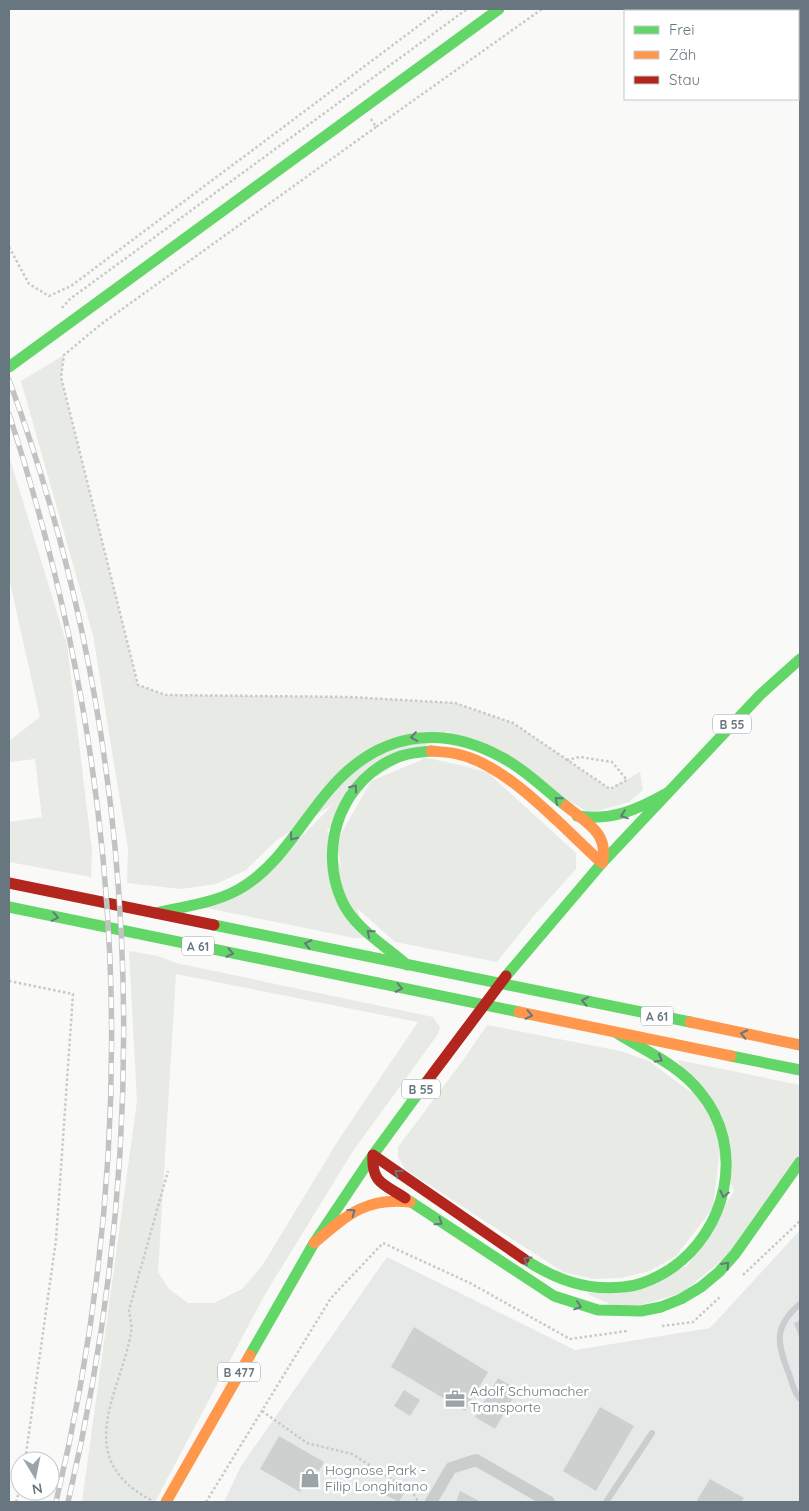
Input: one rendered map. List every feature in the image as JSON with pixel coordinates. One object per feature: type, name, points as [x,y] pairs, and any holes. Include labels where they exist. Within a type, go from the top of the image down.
[{"type":"main road","points":[[9,367],[499,9]]},
{"type":"main road","name":"B 55","points":[[373,1155],[490,996],[602,863],[760,695],[800,658]]},
{"type":"main road","points":[[156,913],[223,897],[247,885],[276,859],[342,776],[376,750],[403,739],[430,736],[447,737],[487,749],[519,768],[603,840],[602,863]]},
{"type":"main road","points":[[407,965],[350,914],[338,891],[331,862],[332,836],[344,802],[361,780],[390,761],[416,752],[432,751],[460,755],[483,764],[515,786],[602,863]]},
{"type":"main road","points":[[577,816],[591,819],[618,817],[667,793]]},
{"type":"main road","name":"A 61","points":[[9,883],[800,1045]]},
{"type":"main road","name":"A 61","points":[[9,908],[800,1070]]},
{"type":"main road","points":[[618,1033],[672,1066],[690,1080],[708,1102],[724,1137],[728,1175],[720,1211],[699,1245],[680,1264],[666,1273],[651,1280],[621,1288],[587,1287],[557,1278],[373,1155],[372,1170],[375,1178],[554,1296],[601,1312],[636,1312],[670,1304],[683,1298],[720,1271],[732,1258],[800,1162]]},
{"type":"main road","name":"B 477","points":[[166,1502],[314,1243],[373,1155]]},
{"type":"main road","points":[[314,1243],[360,1206],[384,1199],[410,1202]]},
{"type":"street","points":[[431,1502],[450,1468],[476,1460],[550,1502]]},
{"type":"lane","points":[[800,1304],[782,1325],[778,1334],[781,1354],[800,1399]]},
{"type":"lane","points":[[606,1502],[652,1433]]},
{"type":"path","points":[[9,247],[29,284],[49,296],[71,286],[441,9]]},
{"type":"path","points":[[58,312],[70,299],[467,9]]},
{"type":"path","points":[[156,692],[138,685],[61,376],[64,355],[100,324],[542,9]]},
{"type":"path","points":[[363,108],[376,127]]},
{"type":"path","points":[[9,981],[73,994],[56,1240],[26,1451]]},
{"type":"path","points":[[156,1502],[130,1486],[120,1474],[113,1463],[107,1445],[106,1430],[112,1396],[132,1331],[129,1310],[168,1171]]},
{"type":"path","points":[[743,1275],[800,1221]]},
{"type":"path","points":[[206,1502],[331,1298],[383,1243],[470,1283],[570,1339],[636,1330]]},
{"type":"path","points":[[655,1327],[693,1322],[721,1295]]},
{"type":"path","points":[[262,1411],[307,1442],[352,1454],[412,1492],[419,1502]]},
{"type":"shaded area","points":[[64,355],[61,377],[138,685],[166,695],[350,697],[455,703],[513,723],[610,789],[640,772],[643,790],[629,802],[590,813],[448,731],[277,840],[246,870],[216,884],[181,889],[127,883],[128,849],[93,635],[21,381]]},
{"type":"shaded area","points":[[9,456],[67,645],[92,850],[91,877],[9,862],[9,822],[42,817],[35,759],[9,762],[9,741],[40,717],[9,578]]},
{"type":"shaded area","points":[[387,750],[510,775],[393,753],[327,831],[368,938],[354,938],[202,907],[290,848]]},
{"type":"shaded area","points":[[426,758],[487,772],[576,853],[576,869],[532,918],[497,962],[395,942],[349,901],[336,843],[371,781]]},
{"type":"shaded area","points":[[129,951],[158,956],[176,963],[433,1017],[440,1027],[438,1034],[353,1151],[264,1296],[155,1502],[82,1502],[137,1101]],"holes":[[[176,974],[418,1022],[339,1139],[262,1266],[242,1289],[214,1303],[188,1303],[169,1289],[158,1272]]]},
{"type":"shaded area","points":[[487,1025],[620,1051],[649,1061],[696,1096],[719,1157],[713,1208],[676,1256],[650,1271],[621,1278],[593,1279],[563,1272],[405,1169],[398,1157],[398,1147]]},
{"type":"shaded area","points":[[678,1060],[800,1085],[800,1155],[728,1255],[682,1293],[624,1310],[587,1294],[687,1266],[734,1191]]},
{"type":"shaded area","points":[[800,1230],[800,1502],[224,1502],[241,1466],[387,1257],[575,1350],[710,1328]]},
{"type":"building","points":[[800,1320],[800,1340],[794,1323]]},
{"type":"building","points":[[414,1327],[488,1372],[465,1411],[391,1367]]},
{"type":"building","points":[[498,1378],[518,1390],[495,1429],[475,1417]]},
{"type":"building","points":[[404,1390],[420,1400],[410,1416],[394,1406]]},
{"type":"building","points":[[600,1407],[634,1426],[596,1491],[563,1471]]},
{"type":"building","points":[[279,1436],[324,1462],[319,1471],[314,1468],[300,1492],[260,1469]]},
{"type":"building","points":[[710,1479],[744,1498],[741,1502],[696,1502]]},
{"type":"building","points":[[389,1485],[404,1493],[399,1502],[383,1494]]},
{"type":"building","points":[[460,1491],[468,1495],[481,1502],[456,1502]]},
{"type":"railway","points":[[9,380],[53,517],[87,655],[109,795],[121,936],[123,1078],[115,1220],[96,1362],[68,1502]]},
{"type":"railway","points":[[9,414],[49,549],[78,684],[99,819],[110,955],[111,1091],[102,1227],[84,1364],[56,1502]]},
{"type":"traffic: fast","points":[[9,367],[499,9]]},
{"type":"traffic: fast","points":[[506,976],[602,863],[760,695],[800,659]]},
{"type":"traffic: fast","points":[[156,913],[214,900],[246,885],[281,853],[320,801],[348,770],[368,756],[410,739],[433,737],[456,740],[479,747],[520,768],[566,806]]},
{"type":"traffic: fast","points":[[407,965],[362,928],[347,911],[335,880],[332,858],[334,836],[340,816],[350,797],[363,780],[381,766],[401,756],[431,751]]},
{"type":"traffic: fast","points":[[577,816],[602,817],[624,813],[667,793]]},
{"type":"traffic: fast","points":[[9,907],[519,1012]]},
{"type":"traffic: fast","points":[[214,925],[690,1022]]},
{"type":"traffic: fast","points":[[524,1259],[559,1278],[583,1285],[609,1288],[635,1285],[664,1273],[689,1254],[705,1234],[717,1212],[724,1188],[726,1163],[723,1138],[715,1114],[692,1082],[672,1066],[617,1033]]},
{"type":"traffic: fast","points":[[731,1056],[800,1070]]},
{"type":"traffic: fast","points":[[250,1355],[314,1243],[373,1155],[425,1084]]},
{"type":"traffic: fast","points":[[405,1198],[554,1296],[598,1310],[641,1311],[661,1307],[681,1299],[701,1287],[719,1272],[735,1254],[800,1162]]},
{"type":"traffic: slow","points":[[431,751],[461,755],[480,762],[498,772],[536,801],[602,863],[604,853],[603,844],[599,836],[588,823],[566,806]]},
{"type":"traffic: slow","points":[[519,1012],[731,1056]]},
{"type":"traffic: slow","points":[[690,1022],[800,1045]]},
{"type":"traffic: slow","points":[[314,1243],[336,1224],[357,1210],[381,1202],[410,1202]]},
{"type":"traffic: slow","points":[[166,1502],[250,1355]]},
{"type":"traffic: jam","points":[[9,883],[214,925]]},
{"type":"traffic: jam","points":[[425,1084],[506,976]]},
{"type":"traffic: jam","points":[[405,1198],[380,1182],[374,1172],[373,1155],[524,1259]]},
{"type":"place","name":"Adolf Schumacher Transporte","points":[[455,1399]]},
{"type":"place","name":"Hognose Park - Filip Longhitano","points":[[310,1478]]}]
